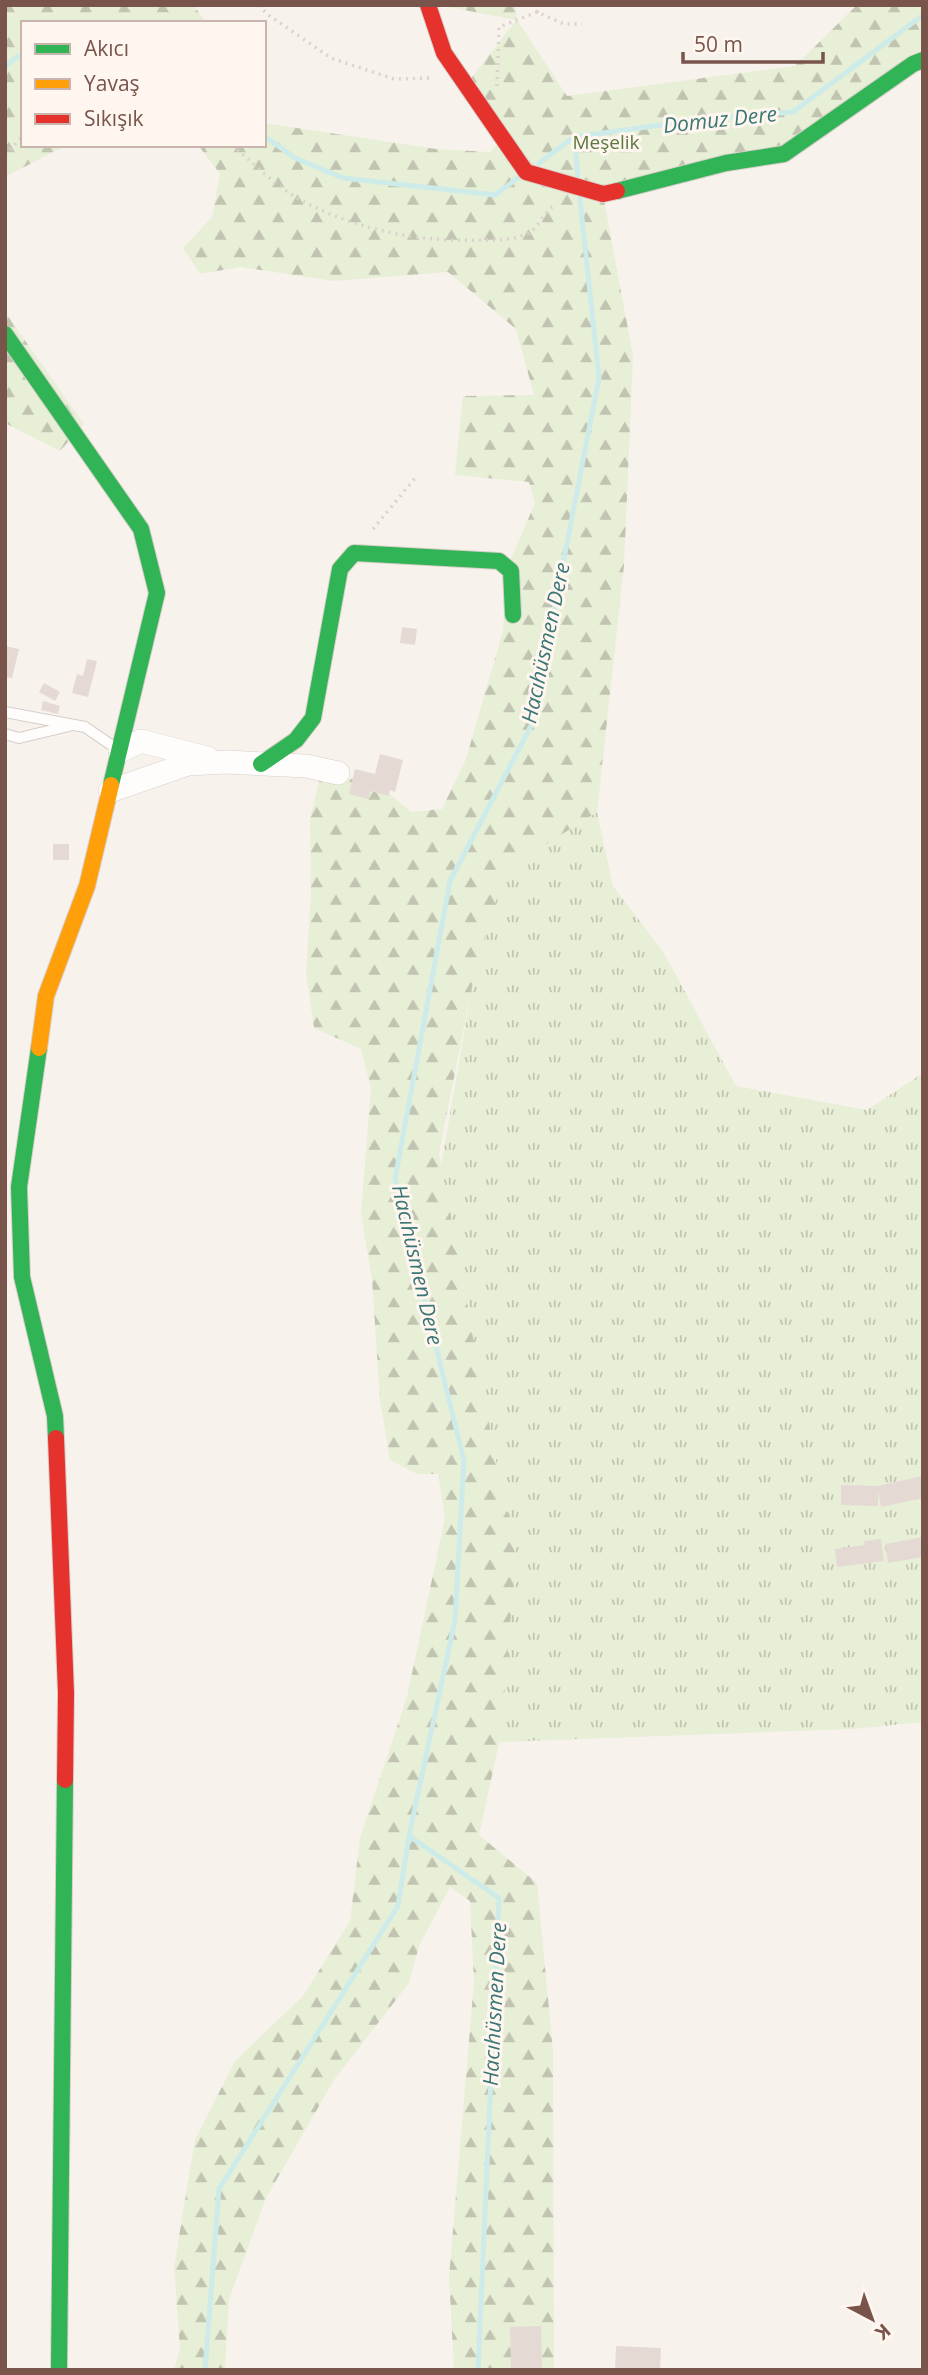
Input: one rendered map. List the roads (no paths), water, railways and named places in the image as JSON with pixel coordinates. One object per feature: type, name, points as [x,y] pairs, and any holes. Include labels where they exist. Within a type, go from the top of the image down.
[{"type":"street","points":[[428,5],[444,53],[526,172],[603,194],[726,163],[784,154],[913,64],[923,60]]},
{"type":"street","points":[[5,334],[141,529],[157,593],[87,886],[46,996],[19,1187],[22,1277],[55,1416],[66,1693],[59,2370]]},
{"type":"street","points":[[261,764],[296,740],[313,718],[340,569],[354,552],[499,561],[511,571],[513,615]]},
{"type":"street","points":[[120,751],[141,741],[226,762]]},
{"type":"street","points":[[120,751],[172,769]]},
{"type":"street","points":[[110,791],[188,764],[226,762],[306,766],[338,773]]},
{"type":"lane","points":[[5,712],[85,727],[120,751]]},
{"type":"lane","points":[[5,734],[19,738],[75,725]]},
{"type":"waterway","name":"Domuz Dere","points":[[539,163],[574,137],[705,119],[793,112],[923,15]]},
{"type":"waterway","name":"Domuz Dere","points":[[5,67],[16,57],[21,57]]},
{"type":"waterway","name":"Domuz Dere","points":[[266,137],[295,158],[343,178],[495,195],[519,177]]},
{"type":"waterway","name":"Hacıhüsmen Dere","points":[[574,137],[578,175]]},
{"type":"waterway","name":"Hacıhüsmen Dere","points":[[478,2370],[499,1898],[409,1836],[455,1620],[464,1461],[395,1179],[450,881],[532,724],[599,378],[580,199]]},
{"type":"waterway","points":[[205,2370],[219,2189],[398,1906],[409,1836]]},
{"type":"park label","name":"Meşelik","points":[[606,142]]}]
